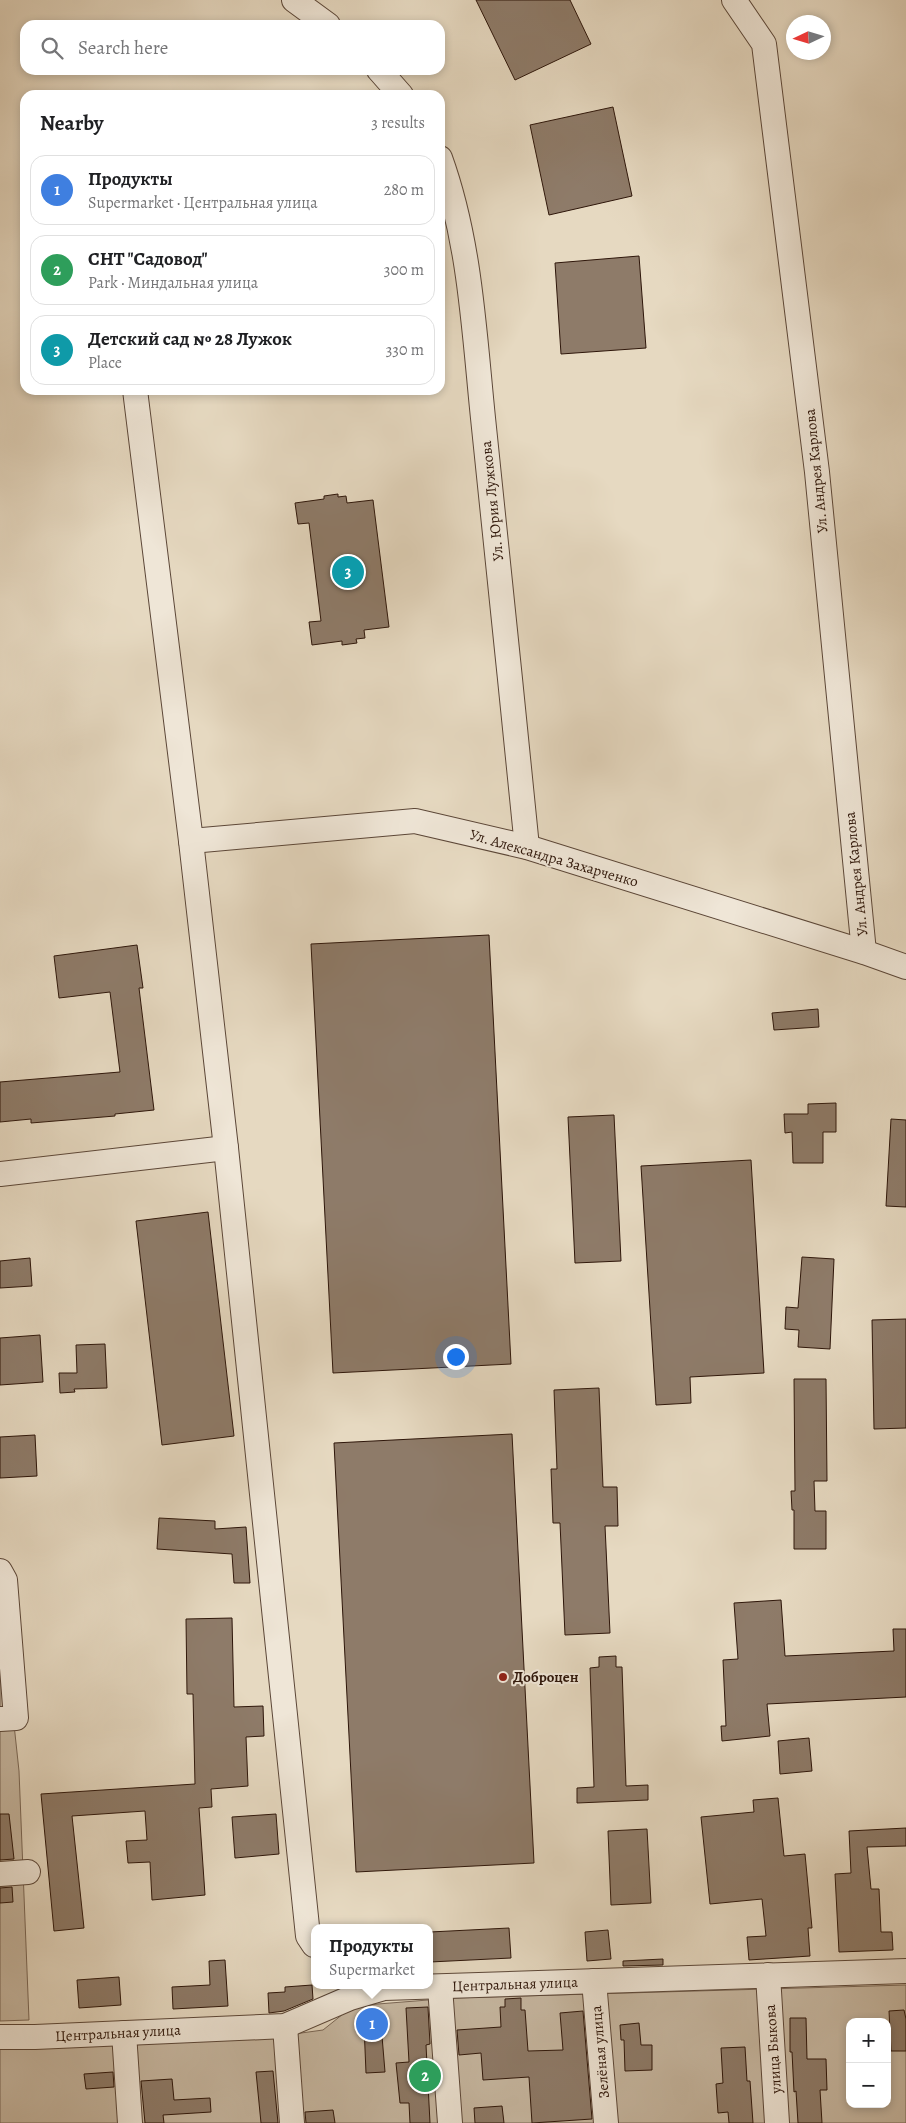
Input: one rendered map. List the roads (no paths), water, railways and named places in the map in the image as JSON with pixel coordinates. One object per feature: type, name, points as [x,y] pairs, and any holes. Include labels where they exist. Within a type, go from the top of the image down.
[{"type":"street","points":[[294,0],[321,20]]},
{"type":"street","name":"Ул. Андрея Карлова","points":[[734,0],[764,44],[816,472],[864,952]]},
{"type":"street","points":[[384,75],[397,90]]},
{"type":"street","name":"Ул. Юрия Лужкова","points":[[445,172],[452,192],[464,244],[494,512],[527,847]]},
{"type":"street","points":[[136,395],[191,841],[226,1148],[308,1936],[311,1940]]},
{"type":"street","name":"Ул. Александра Захарченко","points":[[191,841],[414,821],[527,847],[906,966]]},
{"type":"street","points":[[0,1174],[226,1148]]},
{"type":"street","points":[[0,1571],[5,1580],[8,1719]]},
{"type":"street","points":[[0,1874],[28,1872]]},
{"type":"street","name":"Центральная улица","points":[[433,1987],[906,1971]]},
{"type":"street","name":"улица Быкова","points":[[768,1975],[777,2123]]},
{"type":"street","name":"Зелёная улица","points":[[594,1981],[606,2123]]},
{"type":"street","points":[[440,1987],[450,2123]]},
{"type":"street","name":"Центральная улица","points":[[0,2037],[285,2026],[345,1992],[374,1989]]},
{"type":"street","points":[[285,2026],[292,2123]]},
{"type":"street","points":[[124,2033],[130,2123]]},
{"type":"place","name":"Детский сад № 28 Лужок","points":[[348,572]]},
{"type":"place","name":"Доброцен","points":[[503,1677]]},
{"type":"place","name":"Продукты","points":[[372,2024]]},
{"type":"place","name":"СНТ \"Садовод\"","points":[[425,2076]]}]
